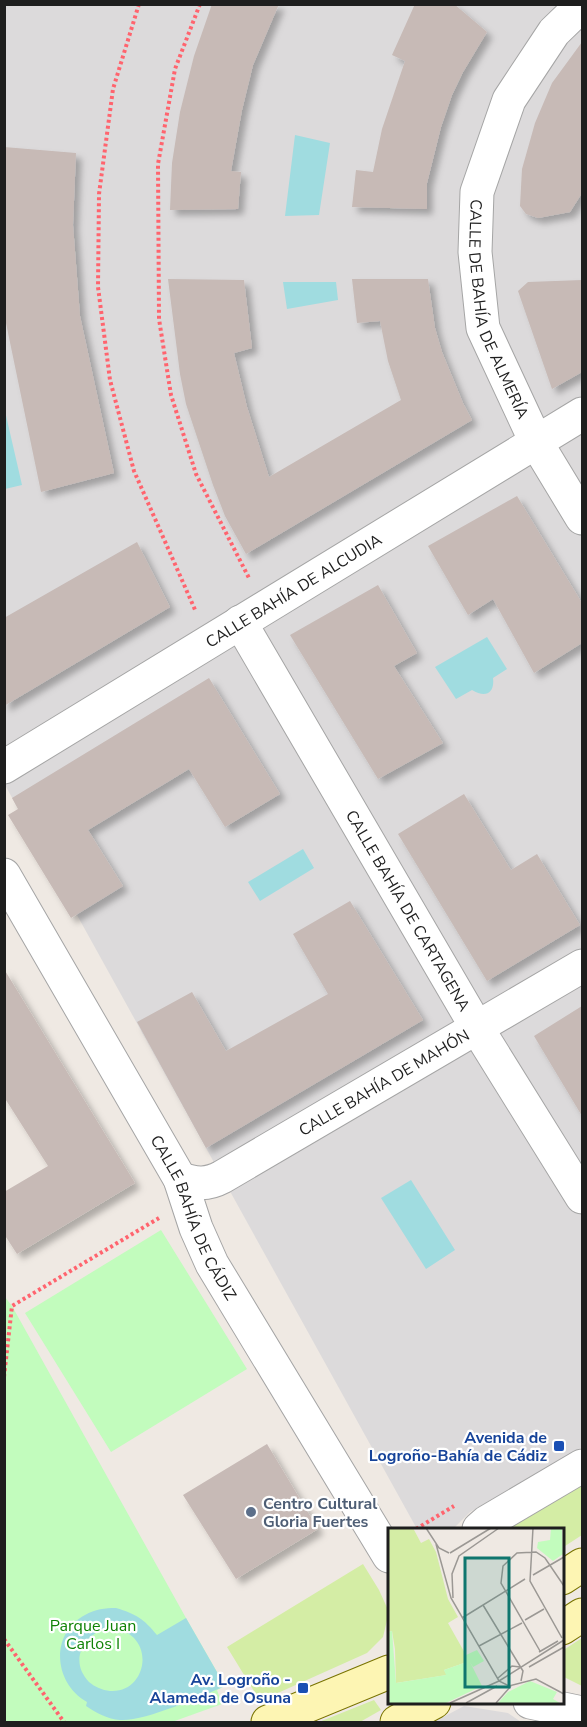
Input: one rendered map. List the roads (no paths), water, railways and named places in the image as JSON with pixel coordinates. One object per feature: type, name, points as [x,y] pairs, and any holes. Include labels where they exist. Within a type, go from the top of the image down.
[{"type":"main road","points":[[563,1577],[582,1565]]},
{"type":"main road","points":[[563,1627],[582,1615]]},
{"type":"main road","points":[[268,1722],[388,1672]]},
{"type":"main road","points":[[397,1722],[430,1703]]},
{"type":"street","name":"CALLE DE BAHÍA DE ALMERÍA","points":[[582,5],[554,32],[509,100],[477,192],[475,252],[483,328],[536,442],[582,518]]},
{"type":"street","name":"CALLE BAHÍA DE ALCUDIA","points":[[4,767],[582,414]]},
{"type":"street","name":"CALLE BAHÍA DE CARTAGENA","points":[[240,622],[477,1028],[582,1197]]},
{"type":"street","name":"CALLE BAHÍA DE CÁDIZ","points":[[4,875],[184,1190],[196,1227],[212,1264],[388,1554]]},
{"type":"street","name":"CALLE BAHÍA DE MAHÓN","points":[[184,1190],[192,1182],[211,1183],[582,966]]},
{"type":"street","points":[[481,1528],[582,1466]]},
{"type":"street","points":[[539,1703],[582,1713]]},
{"type":"water","points":[[295,135],[330,143],[319,215],[285,216]]},
{"type":"water","points":[[283,282],[336,282],[338,300],[287,309]]},
{"type":"water","points":[[5,411],[22,485],[4,489]]},
{"type":"water","points":[[487,637],[507,669],[493,678],[491,691],[488,693],[481,694],[472,690],[456,699],[435,667]]},
{"type":"water","points":[[303,849],[314,868],[260,901],[248,882]]},
{"type":"water","points":[[411,1180],[455,1250],[426,1269],[381,1198]]},
{"type":"water","points":[[116,1608],[139,1618],[157,1635],[186,1618],[225,1686],[172,1708],[130,1720],[111,1718],[86,1706],[87,1702],[76,1694],[62,1672],[61,1646],[65,1634],[73,1623],[93,1611]],"holes":[[[106,1628],[123,1631],[134,1638],[141,1649],[143,1661],[140,1672],[134,1682],[123,1689],[110,1691],[99,1688],[89,1682],[83,1674],[80,1666],[81,1650],[91,1637]]]},
{"type":"place","name":"Avenida de Logroño-Bahía de Cádiz","points":[[559,1446]]},
{"type":"place","name":"Centro Cultural Gloria Fuertes","points":[[251,1512]]},
{"type":"place","name":"Av. Logroño - Alameda de Osuna","points":[[303,1688]]},
{"type":"park label","name":"Parque Juan Carlos I","points":[[93,1634]]}]
